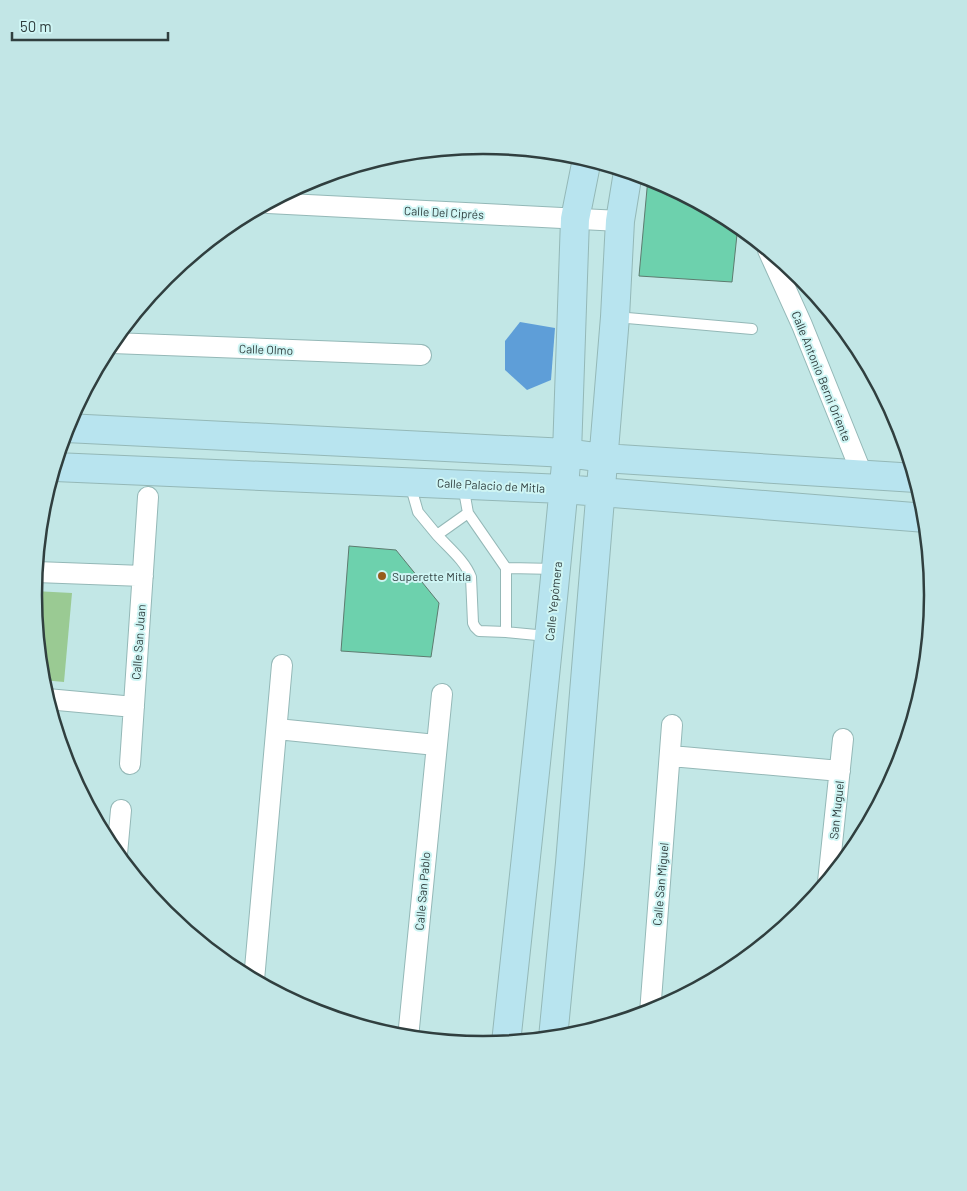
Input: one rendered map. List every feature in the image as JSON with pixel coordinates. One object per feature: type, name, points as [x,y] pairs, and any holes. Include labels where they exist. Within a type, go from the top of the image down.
[{"type":"main road","name":"Calle Yepómera","points":[[507,1036],[564,489],[567,453],[575,218],[585,167]]},
{"type":"main road","points":[[555,1031],[615,317],[620,221],[627,179]]},
{"type":"main road","points":[[75,428],[567,453],[603,458],[908,477]]},
{"type":"main road","name":"Calle Palacio de Mitla","points":[[62,467],[564,489],[917,517]]},
{"type":"street","name":"Calle Del Ciprés","points":[[281,204],[620,221]]},
{"type":"street","name":"Calle Antonio Berni Oriente","points":[[775,265],[802,325],[862,474]]},
{"type":"street","name":"Calle Olmo","points":[[122,343],[421,355]]},
{"type":"street","name":"Calle San Juan","points":[[130,764],[148,497]]},
{"type":"street","points":[[43,572],[143,576]]},
{"type":"street","points":[[255,972],[282,665]]},
{"type":"street","name":"Calle San Pablo","points":[[409,1030],[442,694]]},
{"type":"street","points":[[55,700],[134,707]]},
{"type":"street","name":"Calle San Miguel","points":[[651,1003],[672,725]]},
{"type":"street","points":[[276,729],[436,745]]},
{"type":"street","name":"San Muguel","points":[[829,868],[843,739]]},
{"type":"street","points":[[671,756],[840,771]]},
{"type":"street","points":[[118,842],[121,810]]},
{"type":"lane","points":[[615,317],[752,329]]},
{"type":"lane","points":[[409,482],[418,512],[465,566],[471,577],[473,623],[475,627],[479,630],[549,636]]},
{"type":"lane","points":[[463,484],[468,513],[506,568],[506,632]]},
{"type":"lane","points":[[437,534],[468,513]]},
{"type":"lane","points":[[506,568],[556,569]]},
{"type":"green space","points":[[42,591],[72,593],[64,682],[51,681],[43,624]]},
{"type":"water","points":[[520,322],[555,328],[551,380],[527,390],[505,370],[505,341]]},
{"type":"building","points":[[647,186],[679,200],[737,235],[732,282],[639,276]]},
{"type":"building","name":"Superette Mitla","points":[[349,546],[396,550],[439,603],[431,657],[341,651]]},
{"type":"place","name":"Superette Mitla","points":[[382,576]]}]
